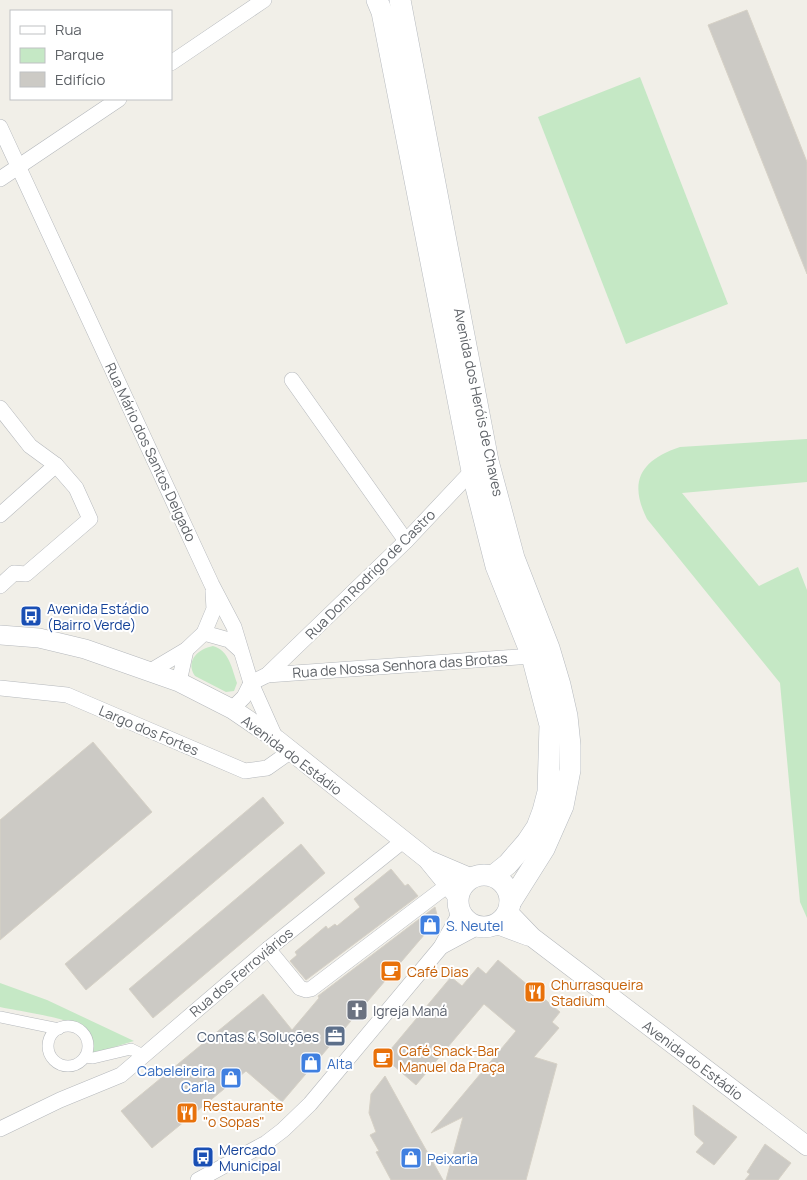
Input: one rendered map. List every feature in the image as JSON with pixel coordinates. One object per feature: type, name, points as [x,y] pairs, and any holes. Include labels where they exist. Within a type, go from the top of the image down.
[{"type":"main road","name":"Avenida dos Heróis de Chaves","points":[[377,0],[382,12],[472,471],[496,566],[532,656],[550,725],[548,792],[543,811],[537,826],[527,842],[508,864],[493,876]]},
{"type":"main road","name":"Avenida dos Heróis de Chaves","points":[[400,0],[488,461],[514,558],[549,648],[567,716],[570,770],[563,806],[544,849],[499,916]]},
{"type":"main road","points":[[486,874],[493,876],[501,880],[510,895],[499,916],[472,924],[465,918],[455,898],[471,878],[486,874]]},
{"type":"street","points":[[172,62],[264,0]]},
{"type":"street","points":[[0,179],[118,100]]},
{"type":"street","name":"Rua Mário dos Santos Delgado","points":[[0,127],[20,166],[212,585],[234,628],[251,684],[276,739]]},
{"type":"street","points":[[292,380],[406,540]]},
{"type":"street","points":[[0,408],[30,446],[56,465],[76,488],[90,519],[26,574],[14,573],[0,586]]},
{"type":"street","points":[[0,515],[56,465]]},
{"type":"street","name":"Rua Dom Rodrigo de Castro","points":[[268,675],[406,540],[472,471]]},
{"type":"street","points":[[149,672],[186,650],[204,633],[214,609],[212,585]]},
{"type":"street","points":[[204,633],[229,640],[239,649]]},
{"type":"street","name":"Avenida do Estádio","points":[[0,635],[39,638],[71,645],[179,682],[232,709],[276,739],[427,860],[455,898]]},
{"type":"street","points":[[179,682],[186,650]]},
{"type":"street","name":"Rua de Nossa Senhora das Brotas","points":[[268,675],[532,656]]},
{"type":"street","points":[[232,709],[244,697],[251,684],[268,675]]},
{"type":"street","name":"Largo dos Fortes","points":[[0,688],[67,695],[245,771],[267,768],[291,751]]},
{"type":"street","name":"Rua dos Ferroviários","points":[[0,1129],[60,1100],[121,1075],[268,949],[403,841]]},
{"type":"street","name":"Avenida do Estádio","points":[[427,860],[471,878]]},
{"type":"street","points":[[442,947],[455,898]]},
{"type":"street","points":[[268,949],[300,988],[311,990],[455,898]]},
{"type":"street","points":[[198,1180],[260,1146],[283,1130],[310,1104],[442,947],[499,916]]},
{"type":"street","name":"Avenida do Estádio","points":[[499,916],[532,937],[807,1146]]},
{"type":"street","points":[[0,1017],[59,1029],[71,1027],[83,1032],[88,1044],[88,1051],[85,1057],[75,1065],[68,1066],[56,1062],[49,1051],[48,1044],[54,1033],[59,1029]]},
{"type":"street","points":[[85,1057],[93,1058],[131,1049],[143,1055]]},
{"type":"green space","points":[[640,77],[728,304],[626,344],[538,117]]},
{"type":"green space","points":[[807,439],[807,482],[682,493],[759,586],[798,567],[807,590],[807,918],[800,902],[780,683],[647,519],[641,506],[639,483],[647,465],[667,452],[680,447]]},
{"type":"green space","points":[[213,646],[223,652],[229,661],[237,683],[234,691],[226,692],[195,676],[192,671],[191,665],[195,656],[202,650]]},
{"type":"green space","points":[[0,983],[47,1000],[134,1041],[91,1054],[93,1045],[91,1036],[82,1027],[61,1019],[0,1007]]},
{"type":"building","points":[[747,10],[807,162],[807,274],[708,25]]},
{"type":"building","points":[[93,742],[152,812],[0,940],[0,820]]},
{"type":"building","points":[[263,797],[284,823],[86,990],[65,964]]},
{"type":"building","points":[[301,844],[325,873],[153,1018],[129,989]]},
{"type":"building","points":[[391,869],[405,886],[408,884],[418,896],[306,980],[290,961],[297,955],[295,952],[326,926],[328,929],[335,924],[337,926],[360,907],[354,899]]},
{"type":"building","points":[[435,907],[436,921],[282,1102],[246,1071],[152,1148],[121,1111],[263,994],[292,1030],[319,998],[318,996]]},
{"type":"building","points":[[498,960],[560,1012],[552,1022],[559,1028],[534,1057],[557,1064],[526,1180],[446,1180],[463,1117],[431,1133],[516,1031],[484,1004],[416,1085],[387,1060],[394,1052],[391,1049],[451,977],[462,986],[478,967],[486,974]]},
{"type":"building","points":[[385,1076],[443,1180],[391,1180],[376,1152],[379,1151],[370,1135],[376,1132],[369,1113],[371,1094]]},
{"type":"building","points":[[693,1105],[737,1137],[714,1165],[696,1152],[704,1143],[695,1135]]},
{"type":"building","points":[[765,1144],[791,1163],[778,1180],[745,1180],[750,1174],[747,1172]]},
{"type":"place","name":"Avenida Estádio (Bairro Verde)","points":[[31,616]]},
{"type":"place","name":"S. Neutel","points":[[430,925]]},
{"type":"place","name":"Café Dias","points":[[391,971]]},
{"type":"place","name":"Churrasqueira Stadium","points":[[535,992]]},
{"type":"place","name":"Igreja Maná","points":[[357,1010]]},
{"type":"place","name":"Contas & Soluções","points":[[335,1036]]},
{"type":"place","name":"Café Snack-Bar Manuel da Praça","points":[[383,1058]]},
{"type":"place","name":"Alta","points":[[311,1063]]},
{"type":"place","name":"Cabeleireira Carla","points":[[231,1078]]},
{"type":"place","name":"Restaurante \"o Sopas\"","points":[[187,1113]]},
{"type":"place","name":"Mercado Municipal","points":[[203,1157]]},
{"type":"place","name":"Peixaria","points":[[411,1158]]}]
